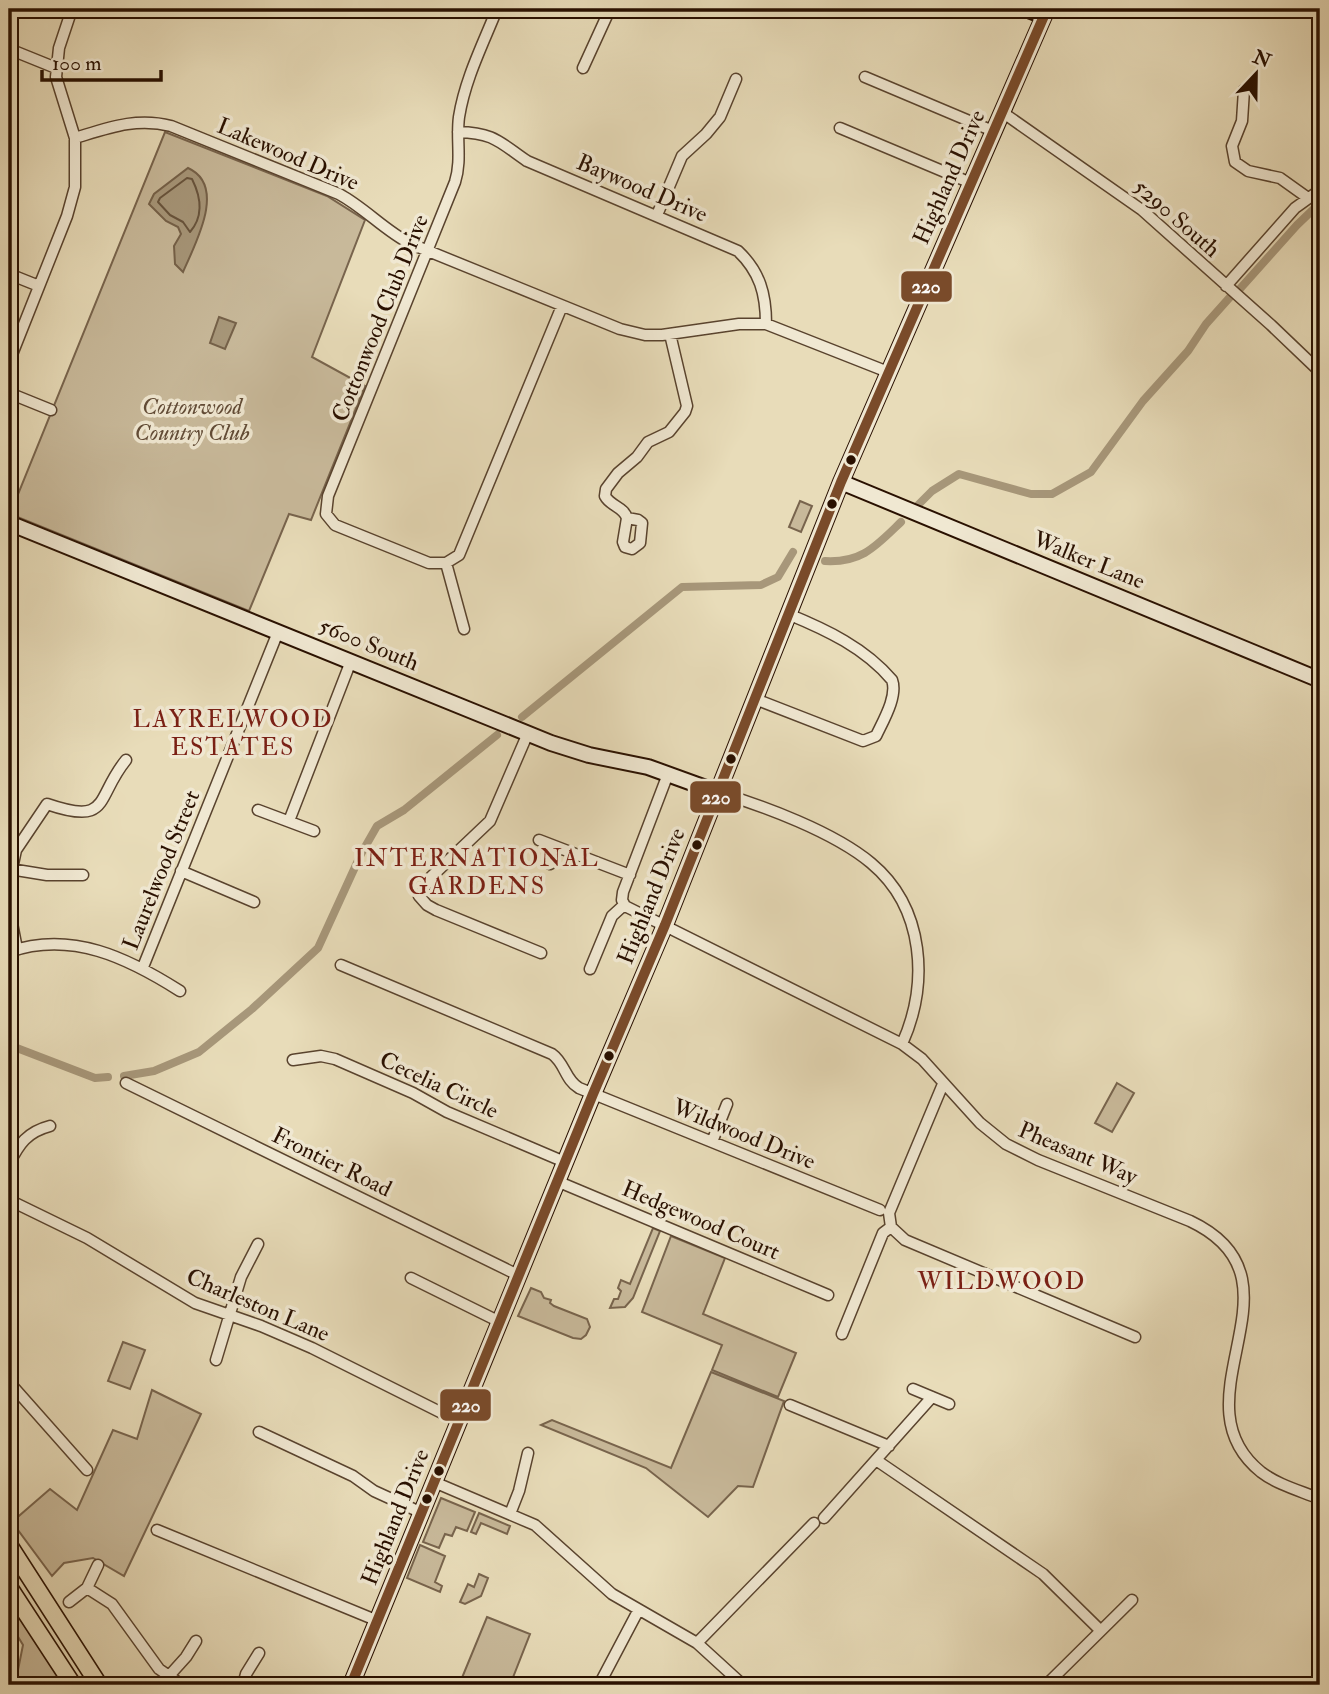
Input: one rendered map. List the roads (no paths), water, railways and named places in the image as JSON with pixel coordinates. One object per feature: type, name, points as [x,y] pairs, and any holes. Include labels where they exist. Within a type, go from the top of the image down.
[{"type":"main road","points":[[1027,9],[1045,12]]},
{"type":"main road","name":"Highland Drive","points":[[351,1685],[665,925],[841,482],[1045,12]]},
{"type":"main road","name":"Walker Lane","points":[[841,482],[1320,681]]},
{"type":"main road","name":"5600 South","points":[[9,523],[574,751],[638,764],[717,792]]},
{"type":"main road","points":[[9,1545],[99,1685]]},
{"type":"main road","points":[[9,1587],[73,1685]]},
{"type":"street","points":[[9,362],[73,199],[76,172],[75,138],[59,92],[56,68],[59,47],[72,9]]},
{"type":"street","name":"Cottonwood Club Drive","points":[[446,564],[429,563],[335,525],[326,514],[328,496],[459,171],[458,132],[467,86],[497,9]]},
{"type":"street","points":[[583,68],[610,9]]},
{"type":"street","points":[[9,49],[56,68]]},
{"type":"street","points":[[865,77],[993,131]]},
{"type":"street","points":[[657,215],[682,156],[720,117],[736,79]]},
{"type":"street","points":[[1244,90],[1242,121],[1232,146],[1235,162],[1248,171],[1280,177],[1308,198]]},
{"type":"street","name":"5290 South","points":[[1002,112],[1142,210],[1318,365]]},
{"type":"street","name":"Lakewood Drive","points":[[75,138],[125,123],[152,122],[171,126],[339,194],[364,210],[390,232],[427,251],[628,331],[653,335],[739,324],[766,324],[888,372]]},
{"type":"street","points":[[840,128],[971,183]]},
{"type":"street","name":"Baywood Drive","points":[[458,132],[486,134],[498,139],[527,161],[725,244],[748,260],[757,274],[763,288],[766,324]]},
{"type":"street","points":[[1233,291],[1295,208],[1320,190]]},
{"type":"street","points":[[9,274],[38,286]]},
{"type":"street","points":[[464,629],[446,564],[463,549],[562,306]]},
{"type":"street","points":[[627,518],[624,511],[606,499],[606,489],[645,445],[668,432],[687,406],[670,334]]},
{"type":"street","points":[[9,393],[51,410]]},
{"type":"street","points":[[755,699],[863,741],[876,736],[893,695],[895,686],[892,680],[855,647],[788,614]]},
{"type":"street","name":"Laurelwood Street","points":[[143,967],[278,632]]},
{"type":"street","points":[[289,821],[351,662]]},
{"type":"street","points":[[528,733],[490,821],[431,877],[419,896],[436,910],[541,953]]},
{"type":"street","points":[[9,883],[16,850],[47,804],[71,812],[90,810],[102,802],[125,761]]},
{"type":"street","points":[[590,970],[612,916],[624,905],[622,894],[668,774]]},
{"type":"street","points":[[717,792],[754,804],[847,846],[870,862],[889,883],[909,917],[916,939],[919,966],[914,1011],[902,1044]]},
{"type":"street","points":[[258,810],[314,831]]},
{"type":"street","points":[[539,840],[629,876]]},
{"type":"street","points":[[550,864],[557,847]]},
{"type":"street","points":[[10,869],[47,875],[83,875]]},
{"type":"street","points":[[181,871],[254,902]]},
{"type":"street","name":"Pheasant Way","points":[[624,905],[902,1044],[922,1059],[980,1123],[1006,1144],[1038,1160],[1209,1230],[1228,1248],[1240,1267],[1244,1289],[1243,1312],[1228,1396],[1234,1433],[1246,1455],[1262,1473],[1320,1499]]},
{"type":"street","points":[[9,908],[13,951],[40,946],[80,946],[116,955],[143,967],[180,991]]},
{"type":"street","name":"Wildwood Drive","points":[[341,965],[552,1054],[572,1083],[593,1094],[880,1210]]},
{"type":"street","name":"Cecelia Circle","points":[[293,1060],[321,1056],[335,1059],[408,1090],[447,1112],[567,1163]]},
{"type":"street","name":"Frontier Road","points":[[126,1083],[520,1276]]},
{"type":"street","points":[[943,1084],[889,1213],[891,1227],[905,1240],[1135,1337]]},
{"type":"street","points":[[712,1142],[727,1104]]},
{"type":"street","points":[[9,1164],[27,1136],[50,1126]]},
{"type":"street","name":"Hedgewood Court","points":[[559,1182],[828,1295]]},
{"type":"street","name":"Charleston Lane","points":[[9,1200],[95,1242],[186,1298],[312,1348],[458,1421]]},
{"type":"street","points":[[842,1334],[883,1233],[891,1227]]},
{"type":"street","points":[[216,1360],[244,1269],[258,1244]]},
{"type":"street","points":[[411,1278],[500,1322]]},
{"type":"street","points":[[9,1382],[87,1470]]},
{"type":"street","points":[[913,1389],[949,1404]]},
{"type":"street","points":[[697,1643],[819,1520],[932,1397]]},
{"type":"street","points":[[790,1405],[889,1446]]},
{"type":"street","points":[[259,1432],[353,1476],[374,1490],[422,1513]]},
{"type":"street","points":[[510,1514],[519,1491],[528,1453]]},
{"type":"street","points":[[876,1460],[1043,1574],[1100,1630]]},
{"type":"street","points":[[434,1482],[540,1529],[612,1594],[697,1643],[743,1685]]},
{"type":"street","points":[[157,1530],[378,1621]]},
{"type":"street","points":[[69,1602],[87,1588],[97,1565]]},
{"type":"street","points":[[87,1588],[115,1607],[159,1668],[181,1685]]},
{"type":"street","points":[[1045,1685],[1132,1600]]},
{"type":"street","points":[[599,1685],[638,1611]]},
{"type":"street","points":[[168,1677],[196,1641]]},
{"type":"street","points":[[243,1685],[246,1674],[259,1653]]},
{"type":"water","points":[[188,168],[200,177],[206,188],[207,202],[200,232],[183,272],[175,264],[174,246],[181,234],[178,227],[166,221],[149,204],[154,194]]},
{"type":"water","points":[[219,317],[236,323],[225,349],[210,343]]},
{"type":"waterway","points":[[1238,291],[1320,203]]},
{"type":"waterway","points":[[918,505],[932,491],[959,474],[1031,494],[1052,494],[1091,472],[1143,401],[1188,351],[1206,324],[1231,296]]},
{"type":"waterway","points":[[825,561],[859,556],[876,545],[901,522]]},
{"type":"waterway","points":[[522,717],[682,587],[761,585],[778,577],[793,552]]},
{"type":"waterway","points":[[124,1076],[154,1071],[199,1052],[252,1009],[318,948],[361,854],[377,826],[404,810],[497,735]]},
{"type":"waterway","points":[[9,1045],[95,1078],[108,1077]]},
{"type":"district","name":"LAYRELWOOD ESTATES","points":[[233,733]]},
{"type":"district","name":"INTERNATIONAL GARDENS","points":[[477,872]]},
{"type":"district","name":"WILDWOOD","points":[[1002,1281]]},
{"type":"park label","name":"Cottonwood Country Club","points":[[192,419]]}]
